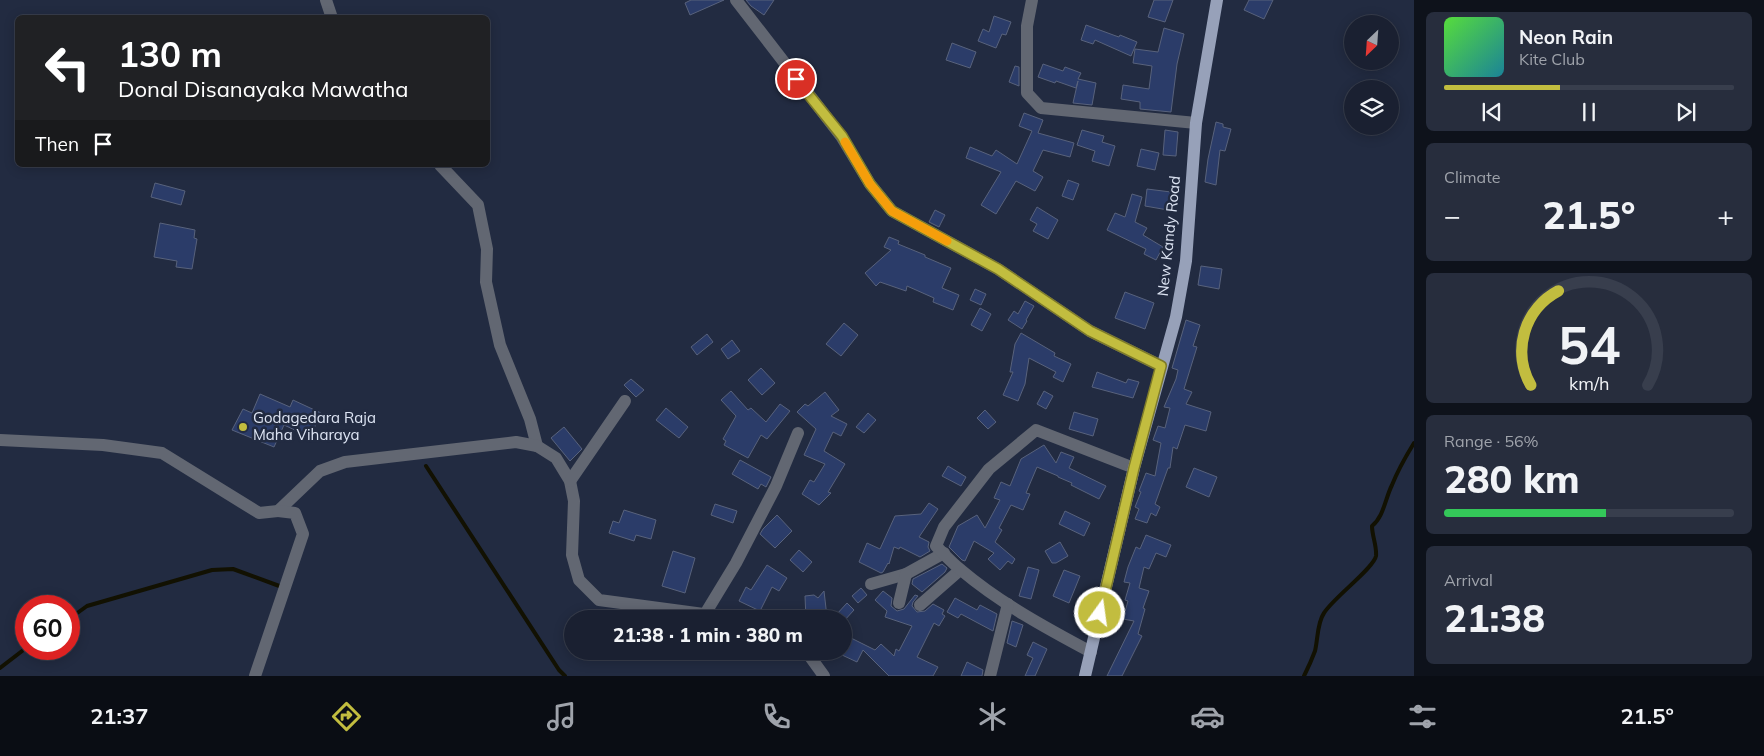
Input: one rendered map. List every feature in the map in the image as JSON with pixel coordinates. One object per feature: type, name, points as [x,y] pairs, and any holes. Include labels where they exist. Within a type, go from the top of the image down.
[{"type":"main road","name":"New Kandy Road","points":[[1085,676],[1134,468],[1176,317],[1186,261],[1196,123],[1217,0]]},
{"type":"street","points":[[326,0],[331,15]]},
{"type":"street","points":[[736,0],[842,136],[870,184],[892,211],[998,269],[1090,331],[1161,366]]},
{"type":"street","points":[[1032,0],[1027,26],[1027,93],[1041,108],[1196,123]]},
{"type":"street","points":[[442,167],[478,206],[487,249],[486,282],[500,345],[530,419],[537,446]]},
{"type":"street","points":[[570,481],[625,401]]},
{"type":"street","points":[[1091,652],[1050,631],[1008,604],[960,570],[936,546],[944,527],[989,469],[1036,430],[1134,468]]},
{"type":"street","points":[[707,610],[736,563],[772,495],[798,433]]},
{"type":"street","points":[[0,440],[103,445],[162,453],[259,513],[278,511],[295,513],[303,534],[256,676]]},
{"type":"street","points":[[278,511],[320,471],[345,462],[516,442],[537,446],[556,458],[570,481],[574,501],[572,555],[579,580],[599,600],[675,610]]},
{"type":"street","points":[[871,584],[906,574],[944,553]]},
{"type":"street","points":[[920,605],[960,570]]},
{"type":"street","points":[[899,603],[906,574]]},
{"type":"street","points":[[990,676],[1008,604]]},
{"type":"street","points":[[812,660],[824,676]]},
{"type":"building","points":[[691,0],[724,0],[690,15],[685,3]]},
{"type":"building","points":[[746,0],[774,0],[764,15]]},
{"type":"building","points":[[1154,0],[1173,0],[1165,22],[1148,17]]},
{"type":"building","points":[[1249,0],[1273,0],[1264,19],[1244,10]]},
{"type":"building","points":[[994,16],[1011,22],[1006,35],[1002,34],[996,48],[978,41],[983,29],[989,32]]},
{"type":"building","points":[[1086,25],[1137,42],[1131,56],[1095,40],[1093,44],[1081,40]]},
{"type":"building","points":[[1164,28],[1184,34],[1177,64],[1171,112],[1140,109],[1140,102],[1121,99],[1123,85],[1149,89],[1152,66],[1133,63],[1135,49],[1158,52]]},
{"type":"building","points":[[952,43],[976,52],[970,68],[946,60]]},
{"type":"building","points":[[1043,64],[1063,71],[1065,67],[1081,73],[1078,79],[1096,83],[1092,105],[1073,103],[1078,81],[1076,88],[1038,77]]},
{"type":"building","points":[[1015,66],[1019,67],[1019,86],[1009,82]]},
{"type":"building","points":[[1024,113],[1043,120],[1038,133],[1074,143],[1070,157],[1043,150],[1033,171],[1043,177],[1035,191],[1016,181],[996,214],[981,205],[1001,172],[966,158],[970,147],[992,156],[996,150],[1017,164],[1032,131],[1019,126]]},
{"type":"building","points":[[1216,122],[1223,124],[1223,127],[1231,129],[1225,151],[1220,150],[1216,185],[1205,182]]},
{"type":"building","points":[[1082,130],[1104,136],[1102,142],[1115,146],[1109,166],[1092,161],[1095,151],[1077,145]]},
{"type":"building","points":[[1165,130],[1178,132],[1176,156],[1163,155]]},
{"type":"building","points":[[1141,149],[1159,153],[1155,170],[1137,166]]},
{"type":"building","points":[[1068,180],[1079,184],[1073,200],[1062,196]]},
{"type":"building","points":[[155,183],[185,191],[181,205],[151,197]]},
{"type":"building","points":[[1147,189],[1171,192],[1168,210],[1145,206]]},
{"type":"building","points":[[1132,194],[1142,197],[1135,222],[1147,228],[1143,235],[1163,247],[1156,260],[1144,254],[1146,249],[1107,230],[1115,213],[1125,217]]},
{"type":"building","points":[[1037,207],[1058,220],[1048,239],[1033,231],[1037,224],[1030,220]]},
{"type":"building","points":[[935,210],[945,215],[939,227],[929,222]]},
{"type":"building","points":[[160,223],[195,230],[194,238],[197,239],[192,269],[176,267],[177,261],[154,257]]},
{"type":"building","points":[[889,237],[899,241],[898,244],[951,268],[942,288],[959,295],[953,310],[933,302],[934,298],[907,286],[906,291],[880,282],[876,286],[865,273],[891,250],[884,247]]},
{"type":"building","points":[[1201,266],[1222,269],[1219,289],[1198,285]]},
{"type":"building","points":[[975,289],[986,294],[981,305],[970,300]]},
{"type":"building","points":[[1125,292],[1154,303],[1145,329],[1115,318]]},
{"type":"building","points":[[1025,301],[1034,306],[1022,329],[1008,320],[1014,311],[1018,314]]},
{"type":"building","points":[[980,308],[991,314],[982,331],[971,325]]},
{"type":"building","points":[[1186,320],[1200,325],[1193,346],[1197,347],[1184,389],[1192,392],[1186,404],[1211,412],[1206,431],[1185,425],[1177,449],[1173,447],[1170,468],[1168,468],[1155,504],[1160,507],[1156,516],[1151,513],[1147,523],[1135,519],[1139,509],[1135,507],[1146,473],[1155,476],[1161,443],[1153,440],[1158,426],[1165,428],[1170,408],[1164,407],[1176,379],[1178,370],[1172,368]]},
{"type":"building","points":[[844,323],[858,335],[841,356],[826,344]]},
{"type":"building","points":[[1021,333],[1055,353],[1054,356],[1071,364],[1063,382],[1053,377],[1056,372],[1029,358],[1025,384],[1018,401],[1003,395],[1013,372],[1010,372],[1015,344]]},
{"type":"building","points":[[707,334],[713,342],[697,355],[691,347]]},
{"type":"building","points":[[732,340],[740,351],[728,359],[721,349]]},
{"type":"building","points":[[761,368],[775,383],[762,395],[748,380]]},
{"type":"building","points":[[1097,372],[1126,383],[1128,379],[1139,382],[1133,398],[1092,387]]},
{"type":"building","points":[[631,379],[644,390],[636,397],[624,385]]},
{"type":"building","points":[[731,391],[748,410],[751,408],[766,422],[780,404],[790,411],[767,439],[761,435],[748,458],[724,445],[726,441],[723,439],[736,416],[721,400]]},
{"type":"building","points":[[1044,391],[1053,396],[1046,409],[1037,404]]},
{"type":"building","points":[[825,392],[839,410],[831,416],[847,424],[841,436],[833,432],[824,451],[845,464],[828,492],[831,493],[819,505],[802,494],[810,480],[814,482],[825,464],[804,455],[816,429],[797,412],[805,404],[808,406]]},
{"type":"building","points":[[260,394],[290,407],[293,400],[321,413],[310,437],[284,425],[274,447],[232,430],[243,409],[252,413]]},
{"type":"building","points":[[666,408],[688,427],[679,438],[656,420]]},
{"type":"building","points":[[985,410],[996,422],[988,429],[977,418]]},
{"type":"building","points":[[1074,412],[1098,419],[1093,436],[1069,429]]},
{"type":"building","points":[[868,413],[876,420],[864,433],[856,427]]},
{"type":"building","points":[[564,427],[582,449],[570,461],[551,438]]},
{"type":"building","points":[[1044,445],[1056,463],[1061,452],[1074,457],[1069,468],[1106,486],[1099,499],[1071,485],[1072,483],[1037,467],[1026,493],[1030,494],[1023,510],[1011,505],[999,528],[1002,530],[995,542],[1015,559],[1012,564],[1008,561],[1000,570],[988,559],[994,553],[974,541],[965,561],[962,560],[949,547],[958,526],[977,515],[985,528],[1000,500],[994,498],[1001,482],[1010,486],[1021,459]]},
{"type":"building","points":[[740,460],[771,477],[766,487],[761,484],[758,489],[732,474]]},
{"type":"building","points":[[948,466],[966,477],[961,486],[942,476]]},
{"type":"building","points":[[1194,468],[1217,477],[1209,497],[1186,487]]},
{"type":"building","points":[[929,503],[938,509],[919,537],[929,542],[928,547],[930,551],[920,557],[900,547],[899,549],[894,547],[889,564],[881,573],[859,562],[867,543],[880,549],[895,516],[921,514]]},
{"type":"building","points":[[715,504],[737,511],[733,523],[711,515]]},
{"type":"building","points":[[624,510],[656,520],[651,539],[636,535],[634,541],[609,533],[613,521],[619,523]]},
{"type":"building","points":[[1065,511],[1090,523],[1084,536],[1059,524]]},
{"type":"building","points":[[777,515],[792,531],[775,548],[760,534]]},
{"type":"building","points":[[1146,535],[1171,545],[1166,557],[1156,553],[1149,569],[1144,567],[1139,588],[1149,591],[1143,608],[1145,609],[1138,634],[1142,636],[1122,676],[1107,676],[1134,621],[1123,619],[1128,601],[1125,600],[1130,583],[1124,582],[1136,547],[1140,549]]},
{"type":"building","points":[[1060,542],[1068,556],[1056,563],[1052,563],[1045,551]]},
{"type":"building","points":[[799,550],[812,562],[803,572],[790,560]]},
{"type":"building","points":[[673,551],[695,558],[685,593],[662,586]]},
{"type":"building","points":[[942,564],[947,568],[945,572],[922,592],[912,584],[913,579]]},
{"type":"building","points":[[767,565],[787,578],[779,591],[772,587],[760,610],[739,601],[746,587],[751,590]]},
{"type":"building","points":[[1028,567],[1039,570],[1031,599],[1019,596]]},
{"type":"building","points":[[1064,570],[1080,576],[1069,603],[1053,596]]},
{"type":"building","points":[[861,588],[867,595],[858,603],[852,596]]},
{"type":"building","points":[[824,591],[826,610],[806,610],[805,596],[814,595],[818,598]]},
{"type":"building","points":[[883,591],[892,598],[891,606],[897,611],[904,609],[915,595],[918,596],[912,606],[917,612],[925,611],[933,604],[944,610],[942,614],[945,616],[939,626],[934,623],[917,657],[938,667],[933,676],[889,676],[863,650],[857,662],[852,660],[852,638],[875,650],[881,644],[894,656],[896,649],[899,651],[912,626],[885,617],[887,611],[875,600]]},
{"type":"building","points":[[955,598],[977,610],[980,605],[997,614],[993,631],[961,614],[958,618],[947,612]]},
{"type":"building","points":[[847,603],[854,610],[852,612],[852,610],[841,610]]},
{"type":"building","points":[[1012,621],[1023,625],[1016,647],[1007,643]]},
{"type":"building","points":[[1033,642],[1047,649],[1035,676],[1025,676],[1033,658],[1027,655]]},
{"type":"building","points":[[967,662],[983,670],[982,676],[961,676]]},
{"type":"waterway","points":[[1304,676],[1315,651],[1319,626],[1324,613],[1374,561],[1376,552],[1372,526],[1382,512],[1397,474],[1414,443]]},
{"type":"waterway","points":[[426,466],[559,670],[565,676]]},
{"type":"waterway","points":[[80,611],[87,606],[212,570],[233,569],[282,587]]},
{"type":"waterway","points":[[0,668],[15,656]]},
{"type":"slow traffic","points":[[845,142],[870,184],[892,211],[947,241]]},
{"type":"place","name":"Godagedara Raja Maha Viharaya","points":[[243,427]]},
{"type":"route","points":[[796,79],[842,136],[870,184],[892,211],[998,269],[1090,331],[1161,366],[1134,468],[1100,613]]}]
